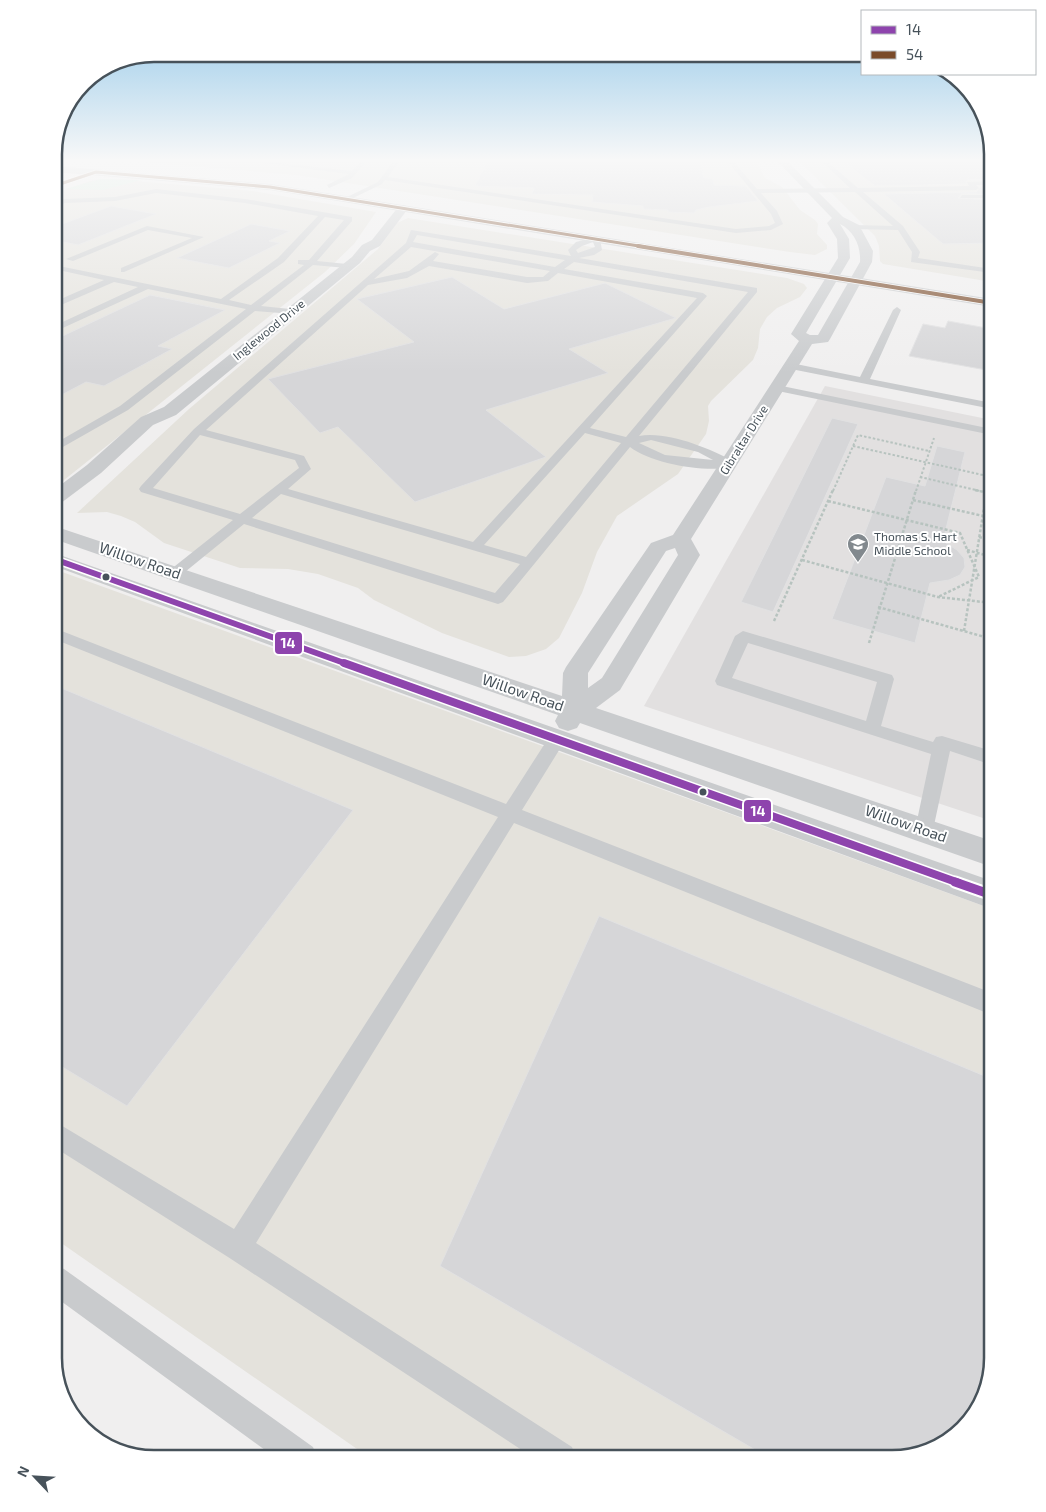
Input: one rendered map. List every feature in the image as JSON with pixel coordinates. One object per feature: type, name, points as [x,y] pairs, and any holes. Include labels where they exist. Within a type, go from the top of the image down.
[{"type":"main road","points":[[551,233],[836,272]]},
{"type":"main road","points":[[608,233],[859,276],[984,301]]},
{"type":"main road","points":[[859,276],[984,290]]},
{"type":"street","name":"Inglewood Drive","points":[[63,492],[94,468],[147,421],[170,411],[303,318],[366,241],[376,243],[384,233]]},
{"type":"street","points":[[839,233],[844,240],[846,249],[836,272],[798,334],[807,340],[823,339],[866,262],[866,251],[857,233]]},
{"type":"street","name":"Gibraltar Drive","points":[[681,539],[807,340]]},
{"type":"street","name":"Inglewood Drive","points":[[63,513],[114,472],[150,438],[166,421],[170,411]]},
{"type":"street","name":"Willow Road","points":[[63,535],[984,851]]},
{"type":"street","points":[[557,740],[575,710],[611,684],[689,556],[681,539],[658,547],[575,672],[575,710]]},
{"type":"street","name":"Willow Road","points":[[63,562],[984,892]]},
{"type":"lane","points":[[87,262],[66,258],[135,233]]},
{"type":"lane","points":[[124,270],[200,237],[174,233]]},
{"type":"lane","points":[[223,301],[281,260],[307,233]]},
{"type":"lane","points":[[63,444],[124,408],[311,263],[337,233]]},
{"type":"lane","points":[[414,233],[409,244],[365,284],[303,318],[145,489],[498,599],[754,290],[574,257],[418,233]]},
{"type":"lane","points":[[903,233],[916,252],[914,260],[984,270]]},
{"type":"lane","points":[[428,263],[527,280],[545,279],[574,257],[591,253],[598,248],[596,240]]},
{"type":"lane","points":[[409,244],[703,296],[476,547]]},
{"type":"lane","points":[[365,284],[414,274],[428,263],[439,250]]},
{"type":"lane","points":[[281,260],[347,266]]},
{"type":"lane","points":[[114,268],[141,274]]},
{"type":"lane","points":[[63,269],[303,318]]},
{"type":"lane","points":[[63,301],[113,279]]},
{"type":"lane","points":[[63,325],[147,286]]},
{"type":"lane","points":[[63,290],[79,294]]},
{"type":"lane","points":[[864,380],[897,310]]},
{"type":"lane","points":[[791,366],[984,404]]},
{"type":"lane","points":[[777,388],[984,430]]},
{"type":"lane","points":[[582,429],[629,441],[640,451],[694,464],[729,464]]},
{"type":"lane","points":[[175,573],[305,469],[300,458],[198,431]]},
{"type":"lane","points":[[279,490],[529,562]]},
{"type":"lane","points":[[63,636],[984,1001]]},
{"type":"lane","points":[[872,729],[886,679],[743,636],[722,681],[940,751]]},
{"type":"lane","points":[[238,1247],[557,740]]},
{"type":"lane","points":[[924,830],[942,742],[984,755]]},
{"type":"lane","points":[[62,1138],[238,1247],[548,1450]]},
{"type":"lane","points":[[62,1285],[290,1449]]},
{"type":"path","points":[[774,621],[858,435],[929,451]]},
{"type":"path","points":[[869,643],[906,520],[935,436]]},
{"type":"path","points":[[853,446],[984,475]]},
{"type":"path","points":[[920,477],[984,493]]},
{"type":"path","points":[[913,500],[982,516]]},
{"type":"path","points":[[828,501],[960,533],[979,577],[938,596]]},
{"type":"path","points":[[964,631],[984,504]]},
{"type":"path","points":[[979,537],[984,538]]},
{"type":"path","points":[[966,550],[984,554]]},
{"type":"path","points":[[802,560],[938,596],[984,602]]},
{"type":"path","points":[[878,608],[984,637]]},
{"type":"shaded area","points":[[63,233],[362,233],[354,244],[325,272],[63,481]]},
{"type":"shaded area","points":[[390,233],[500,233],[787,278],[804,284],[807,288],[800,297],[777,308],[767,317],[760,329],[758,348],[753,360],[711,401],[708,406],[709,421],[706,434],[678,474],[617,516],[597,552],[582,593],[559,638],[546,649],[526,656],[509,657],[442,633],[374,600],[358,588],[318,574],[288,569],[240,568],[164,543],[135,522],[121,516],[107,512],[77,513],[189,409],[378,249]]},
{"type":"shaded area","points":[[665,233],[817,233],[827,245],[827,249],[815,255]]},
{"type":"shaded area","points":[[872,233],[984,233],[984,281],[883,264],[880,261],[879,246]]},
{"type":"shaded area","name":"Thomas S. Hart Middle School","points":[[825,386],[984,418],[984,818],[644,706]]},
{"type":"shaded area","points":[[63,572],[984,906],[984,1357],[983,1369],[976,1393],[957,1423],[927,1442],[903,1449],[891,1450],[357,1449],[62,1244]]},
{"type":"building","points":[[63,233],[109,233],[78,245],[63,242]]},
{"type":"building","points":[[232,233],[287,233],[269,241],[280,243],[229,268],[177,258]]},
{"type":"building","points":[[930,233],[984,233],[984,243],[943,244]]},
{"type":"building","points":[[452,277],[504,309],[605,283],[676,318],[569,349],[608,373],[486,410],[546,457],[415,502],[338,427],[320,433],[268,379],[414,342],[357,299]]},
{"type":"building","points":[[150,295],[225,310],[158,346],[172,349],[104,386],[86,382],[63,394],[63,336]]},
{"type":"building","points":[[948,321],[984,328],[984,370],[909,356],[923,324],[945,328]]},
{"type":"building","points":[[832,418],[858,424],[773,612],[741,602]]},
{"type":"building","points":[[937,446],[965,452],[943,541],[957,550],[964,558],[965,567],[960,575],[949,580],[930,583],[915,643],[832,619],[886,477],[925,486]]},
{"type":"building","points":[[63,689],[353,810],[127,1106],[62,1067]]},
{"type":"building","points":[[599,916],[984,1076],[983,1369],[976,1393],[957,1423],[927,1442],[903,1449],[891,1450],[755,1450],[440,1266]]},
{"type":"transit line","name":"54","points":[[554,233],[984,302]]},
{"type":"transit line","name":"14","points":[[63,562],[984,892]]},
{"type":"place","name":"Thomas S. Hart Middle School","points":[[858,563]]}]
